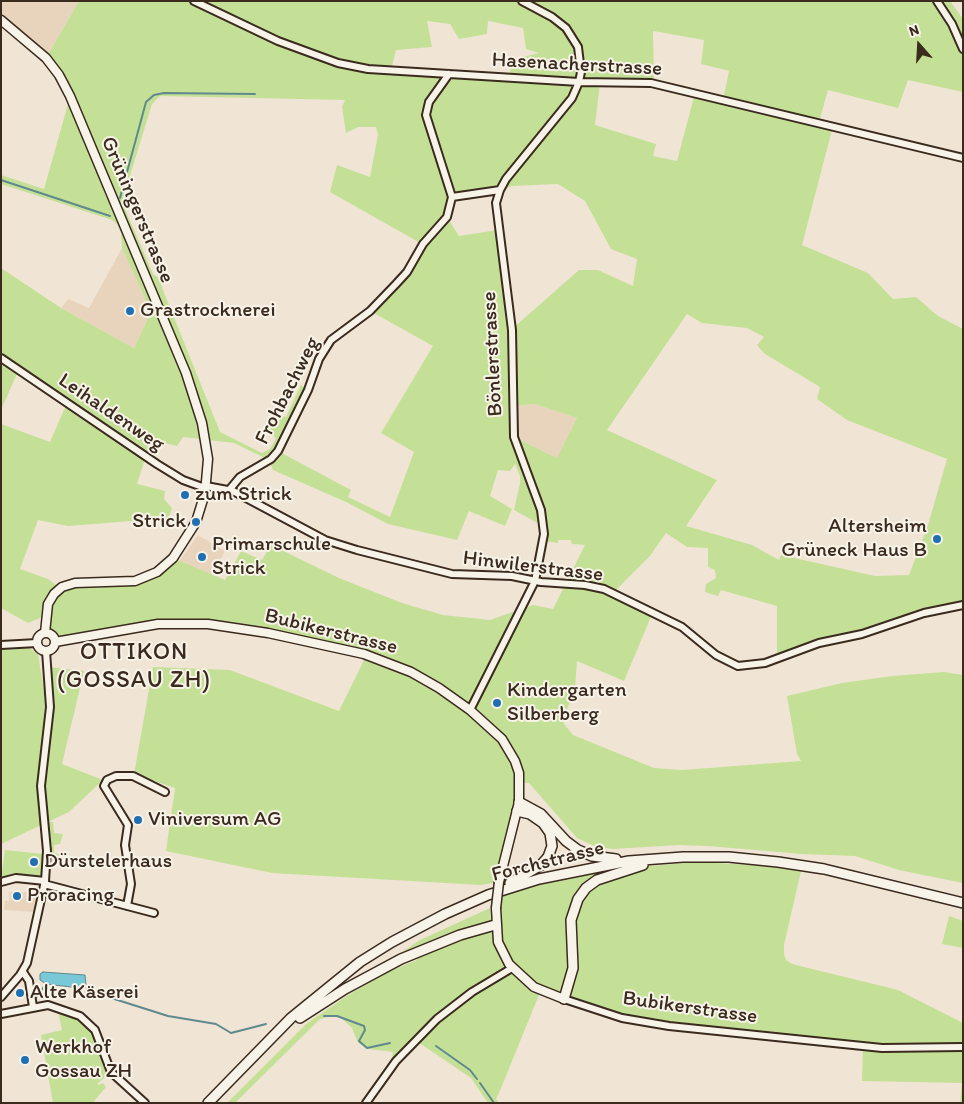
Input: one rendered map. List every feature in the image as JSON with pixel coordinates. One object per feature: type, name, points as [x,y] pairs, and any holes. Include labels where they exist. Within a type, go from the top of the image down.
[{"type":"highway","points":[[518,806],[541,814],[566,841],[582,852],[598,857],[629,861]]},
{"type":"highway","points":[[488,895],[538,867],[546,860],[551,850],[551,838],[544,825],[518,806]]},
{"type":"highway","name":"Forchstrasse","points":[[208,1103],[281,1028],[347,971],[420,926],[488,895],[554,875],[629,861],[704,856],[778,862],[842,873],[963,903]]},
{"type":"highway","name":"Forchstrasse","points":[[216,1103],[300,1018],[339,985],[381,956],[461,913],[505,895],[553,881],[643,865],[710,862],[779,868],[827,876],[963,909]]},
{"type":"highway","points":[[564,999],[573,965],[572,917],[579,897],[598,880],[643,865]]},
{"type":"highway","points":[[300,1018],[345,989],[401,959],[460,935],[495,925]]},
{"type":"main road","name":"Grüningerstrasse","points":[[1,20],[46,58],[60,75],[70,96],[186,373],[206,445],[208,467],[206,487],[193,529],[166,564],[152,574],[135,581],[75,583],[62,587],[54,594],[48,604],[45,633]]},
{"type":"main road","name":"Bubikerstrasse","points":[[55,642],[158,624],[208,624],[238,627],[364,654],[391,663],[439,688],[470,710],[502,739],[515,761],[519,773],[518,806],[500,882],[495,925],[500,948],[512,968],[534,987],[564,999]]},
{"type":"main road","points":[[45,633],[50,634],[55,642],[53,648],[46,651],[40,649],[37,642],[40,636],[45,633]]},
{"type":"street","name":"Hasenacherstrasse","points":[[194,1],[278,42],[338,63],[368,69],[580,82],[645,82],[666,85],[963,158]]},
{"type":"street","name":"Bönlerstrasse","points":[[470,710],[535,581],[544,544],[544,524],[514,437],[512,330],[496,214],[500,190],[567,105],[580,82],[580,56],[573,37],[552,17],[522,1]]},
{"type":"street","points":[[937,1],[952,24],[963,49]]},
{"type":"street","points":[[448,74],[429,102],[426,115],[452,197],[500,190]]},
{"type":"street","name":"Frohbachweg","points":[[230,489],[243,475],[277,453],[308,390],[324,348],[338,333],[370,311],[407,272],[423,244],[447,217],[452,197]]},
{"type":"street","name":"Leihaldenweg","points":[[1,358],[157,464],[183,480],[206,487]]},
{"type":"street","name":"Hinwilerstrasse","points":[[206,487],[230,489],[339,545],[452,574],[508,576],[535,581],[585,585],[613,593],[682,627],[727,662],[745,667],[777,659],[826,641],[862,634],[914,616],[963,605]]},
{"type":"street","points":[[1,645],[37,642]]},
{"type":"street","points":[[1,997],[22,972],[28,959],[44,882],[47,851],[41,786],[50,701],[46,651]]},
{"type":"street","points":[[127,906],[131,884],[125,845],[128,825],[104,786],[107,780],[116,776],[133,776],[165,792]]},
{"type":"street","points":[[1,882],[16,878],[44,882],[154,913]]},
{"type":"street","points":[[366,1103],[396,1061],[419,1036],[472,992],[512,968]]},
{"type":"street","points":[[22,972],[29,981],[33,1007]]},
{"type":"street","name":"Bubikerstrasse","points":[[564,999],[622,1018],[669,1026],[882,1048],[963,1047]]},
{"type":"street","points":[[1,1014],[45,1005],[57,1006],[86,1021],[96,1034],[111,1072],[145,1103]]},
{"type":"shaded area","points":[[1,1],[79,1],[46,58],[1,20]]},
{"type":"shaded area","points":[[122,248],[151,312],[134,348],[61,308],[68,299],[89,308]]},
{"type":"shaded area","points":[[535,404],[577,418],[557,458],[514,437],[513,406]]},
{"type":"shaded area","name":"Primarschule Strick","points":[[198,535],[225,551],[212,575],[178,563]]},
{"type":"shaded area","points":[[29,887],[40,887],[34,912],[4,910],[5,901],[9,901],[9,892],[28,892]]},
{"type":"green space","points":[[79,1],[950,1],[963,19],[963,92],[908,80],[898,108],[828,90],[819,122],[833,126],[802,245],[868,273],[893,299],[916,297],[938,316],[963,329],[963,605],[832,639],[777,659],[777,606],[721,590],[718,596],[705,592],[706,584],[716,578],[715,570],[708,567],[708,548],[687,547],[666,533],[650,556],[613,593],[653,612],[624,681],[577,661],[575,689],[564,717],[564,724],[573,735],[654,768],[682,770],[801,761],[797,754],[787,696],[842,683],[892,676],[944,672],[963,675],[963,883],[899,870],[855,856],[802,854],[708,846],[679,845],[613,849],[596,847],[577,838],[529,783],[520,783],[499,882],[480,885],[272,873],[166,851],[175,788],[134,774],[153,667],[230,670],[339,711],[365,658],[309,641],[181,623],[55,640],[48,633],[45,616],[28,623],[1,608],[1,424],[50,442],[67,403],[19,369],[1,410],[1,268],[61,308],[134,348],[151,312],[122,248],[121,233],[117,224],[112,220],[1,184],[1,175],[44,189],[70,97],[46,58]],"holes":[[[427,21],[450,24],[459,39],[487,34],[488,21],[523,28],[526,49],[539,53],[511,60],[510,78],[391,70],[396,50],[432,47]],[[653,31],[704,40],[701,64],[729,71],[723,100],[695,93],[677,161],[653,156],[656,144],[595,125],[600,83],[654,80]],[[160,96],[345,100],[342,107],[346,133],[358,127],[376,127],[378,135],[370,177],[337,165],[330,192],[422,244],[396,284],[370,311],[433,346],[381,433],[414,452],[390,517],[348,497],[351,490],[278,451],[308,390],[301,385],[286,417],[276,414],[266,431],[276,438],[270,449],[262,453],[220,432],[161,285],[163,281],[153,274],[122,202],[152,104]],[[558,184],[585,201],[611,249],[637,259],[633,286],[598,270],[579,270],[512,329],[498,230],[459,236],[447,217],[452,198],[500,190],[512,186]],[[687,314],[702,323],[747,328],[764,337],[757,345],[765,354],[820,387],[817,399],[847,420],[947,459],[928,525],[909,575],[875,576],[781,555],[779,560],[752,545],[686,526],[717,480],[607,430]],[[535,404],[577,418],[557,458],[514,437],[513,406]],[[183,437],[234,443],[269,460],[273,470],[346,502],[388,524],[457,540],[469,511],[505,526],[512,509],[490,496],[498,470],[510,471],[515,464],[520,476],[520,483],[514,510],[539,524],[544,524],[544,541],[558,543],[558,540],[571,540],[572,544],[585,545],[553,609],[533,605],[490,620],[443,615],[402,603],[339,578],[271,545],[262,560],[241,551],[225,580],[173,558],[135,581],[66,585],[60,588],[48,579],[20,569],[38,520],[68,526],[169,518],[172,508],[164,499],[165,491],[137,484],[151,440],[177,446]]]},
{"type":"green space","points":[[1,647],[28,647],[38,654],[45,697],[44,749],[49,723],[48,667],[84,671],[62,764],[103,780],[69,812],[1,844]]},
{"type":"green space","points":[[49,822],[53,822],[54,833],[63,834],[60,844],[54,845],[54,853],[60,856],[56,862],[52,860]]},
{"type":"green space","points":[[5,850],[43,854],[41,878],[1,879]]},
{"type":"green space","points":[[694,862],[756,865],[801,871],[784,945],[786,960],[792,964],[898,990],[963,1023],[963,1103],[960,1103],[962,1083],[862,1081],[863,1047],[651,1024],[541,990],[496,1099],[499,1103],[488,1103],[471,1078],[415,1040],[396,1061],[392,1058],[393,1052],[369,1049],[358,1043],[352,1028],[341,1018],[329,1016],[319,1020],[235,1103],[227,1103],[306,1024],[348,995],[390,971],[417,960],[418,952],[495,925],[497,898],[543,884],[608,870]]},
{"type":"green space","points":[[490,908],[491,921],[452,934],[373,971],[420,940]]},
{"type":"green space","points":[[949,916],[963,921],[963,948],[942,944]]},
{"type":"green space","points":[[57,1007],[91,1025],[111,1072],[97,1084],[103,1083],[106,1087],[94,1101],[96,1103],[53,1103],[41,1035],[62,1030]]},
{"type":"water","points":[[43,972],[85,975],[86,985],[80,988],[46,984],[40,980],[40,974]]},
{"type":"waterway","points":[[120,198],[146,102],[154,95],[164,93],[255,94]]},
{"type":"waterway","points":[[1,180],[110,216]]},
{"type":"waterway","points":[[35,999],[46,984]]},
{"type":"waterway","points":[[85,986],[89,991],[168,1016],[216,1024],[231,1033],[266,1024]]},
{"type":"waterway","points":[[324,1016],[337,1016],[364,1026],[365,1030],[359,1041],[367,1048],[390,1043]]},
{"type":"waterway","points":[[436,1046],[470,1070],[477,1079]]},
{"type":"waterway","points":[[480,1083],[494,1103]]},
{"type":"place","name":"Grastrocknerei","points":[[130,311]]},
{"type":"place","name":"zum Strick","points":[[185,495]]},
{"type":"place","name":"Strick","points":[[196,522]]},
{"type":"place","name":"Altersheim Grüneck Haus B","points":[[937,539]]},
{"type":"place","name":"Primarschule Strick","points":[[202,557]]},
{"type":"place","name":"Kindergarten Silberberg","points":[[497,703]]},
{"type":"place","name":"Viniversum AG","points":[[138,820]]},
{"type":"place","name":"Dürstelerhaus","points":[[34,862]]},
{"type":"place","name":"Proracing","points":[[17,896]]},
{"type":"place","name":"Alte Käserei","points":[[20,993]]},
{"type":"place","name":"Werkhof Gossau ZH","points":[[25,1060]]},
{"type":"district","name":"OTTIKON (GOSSAU ZH)","points":[[134,667]]}]
